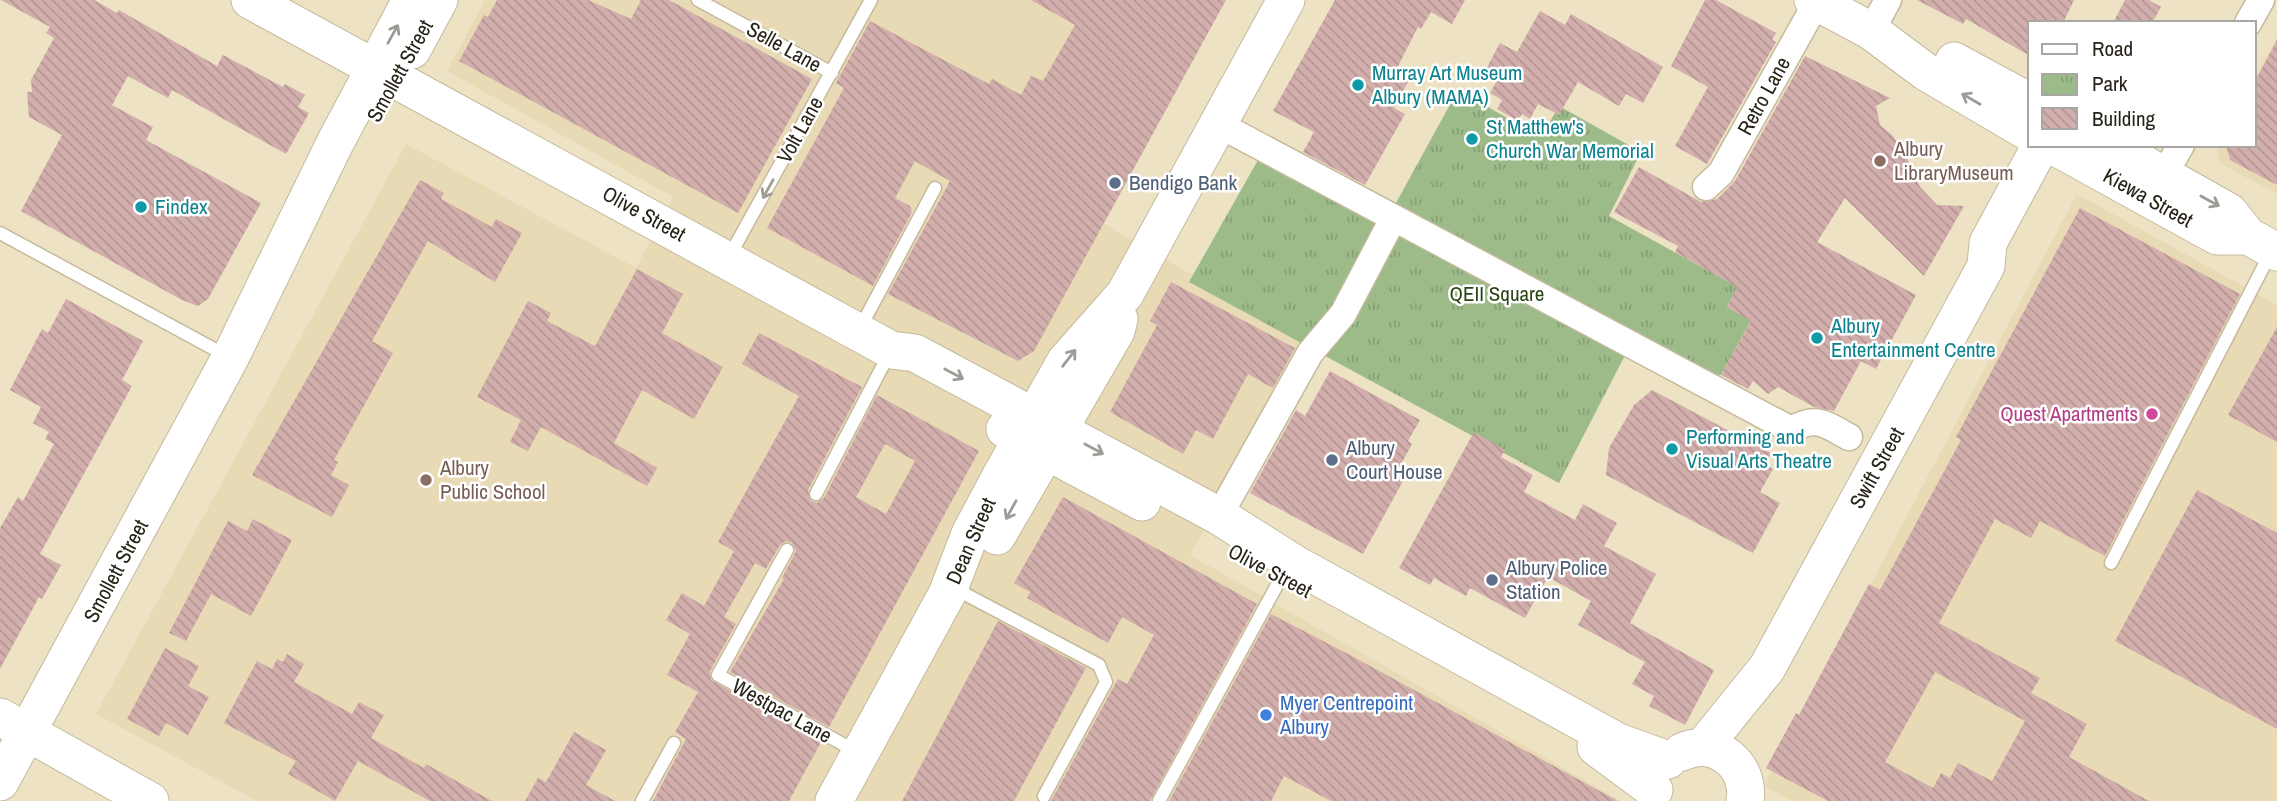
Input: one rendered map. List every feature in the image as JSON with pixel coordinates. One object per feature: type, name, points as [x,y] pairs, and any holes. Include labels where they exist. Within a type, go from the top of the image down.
[{"type":"street","name":"Olive Street","points":[[250,0],[891,350],[915,354],[1041,434],[1282,576],[1375,617],[1618,742],[1660,784]]},
{"type":"street","name":"Smollett Street","points":[[0,782],[14,724],[230,358],[357,150],[411,0]]},
{"type":"street","name":"Smollett Street","points":[[385,73],[439,0]]},
{"type":"street","name":"Dean Street","points":[[853,801],[1020,493],[1065,362],[1125,294],[1286,0]]},
{"type":"street","points":[[1815,1],[1879,15],[1936,52],[2028,101]]},
{"type":"street","name":"Retro Lane","points":[[1706,187],[1721,173],[1815,1]]},
{"type":"street","points":[[1879,15],[1926,72],[2028,132]]},
{"type":"street","points":[[1218,124],[1791,430],[1806,421],[1821,422],[1849,437]]},
{"type":"street","name":"Kiewa Street","points":[[2055,147],[2165,173]]},
{"type":"street","name":"Swift Street","points":[[1703,747],[1767,668],[1986,266],[2005,252],[2055,147]]},
{"type":"street","name":"Kiewa Street","points":[[2114,147],[2165,173],[2217,236],[2266,246]]},
{"type":"street","points":[[1219,516],[1310,353],[1343,314],[1393,219]]},
{"type":"street","name":"Olive Street","points":[[1041,434],[1219,516],[1375,617]]},
{"type":"street","name":"Dean Street","points":[[834,801],[947,594],[970,534],[1041,434]]},
{"type":"street","name":"Swift Street","points":[[1748,789],[1767,668]]},
{"type":"street","points":[[14,724],[150,801]]},
{"type":"street","points":[[1660,784],[1685,750],[1703,747],[1717,750],[1748,789]]},
{"type":"lane","name":"Selle Lane","points":[[698,0],[832,73]]},
{"type":"lane","name":"Volt Lane","points":[[727,260],[871,0]]},
{"type":"lane","points":[[859,331],[935,188]]},
{"type":"lane","points":[[0,233],[230,358]]},
{"type":"lane","points":[[2111,563],[2266,246]]},
{"type":"lane","points":[[816,494],[891,350]]},
{"type":"lane","name":"Westpac Lane","points":[[787,550],[719,675],[860,754]]},
{"type":"lane","points":[[1159,801],[1282,576]]},
{"type":"lane","points":[[965,594],[1099,665],[1106,682],[1044,796]]},
{"type":"lane","points":[[642,801],[674,743]]},
{"type":"shaded area","points":[[485,0],[1226,0],[1104,224],[1310,342],[1190,555],[1621,801],[257,801],[96,714],[406,144],[636,268],[673,197],[447,71]]},
{"type":"shaded area","points":[[2277,37],[2277,194],[2227,167],[2219,160],[2217,150],[2218,147],[2256,147],[2256,74]]},
{"type":"shaded area","points":[[2077,194],[2277,305],[2277,801],[1792,801],[1764,786]]},
{"type":"green space","name":"QEII Square","points":[[1458,90],[1541,137],[1559,106],[1641,152],[1609,216],[1734,285],[1739,283],[1727,307],[1740,314],[1754,315],[1721,375],[1710,375],[1635,336],[1559,483],[1189,282],[1271,137],[1396,203]]},
{"type":"building","points":[[1,0],[94,0],[117,13],[119,10],[217,66],[223,55],[283,87],[285,84],[305,95],[298,107],[309,113],[286,154],[172,90],[168,98],[128,76],[112,105],[153,127],[146,140],[261,203],[208,299],[198,306],[182,300],[21,211],[62,135],[29,117],[27,92],[32,92],[31,80],[54,38],[46,33],[50,27]]},
{"type":"building","points":[[497,0],[588,0],[631,19],[641,0],[669,0],[812,79],[738,213],[459,61],[484,15],[488,17]]},
{"type":"building","points":[[1031,0],[1226,0],[1034,351],[1018,361],[888,294],[950,181],[915,161],[895,198],[910,206],[912,212],[873,286],[767,228],[844,88],[836,83],[870,21],[989,84],[992,79],[1021,95],[1031,76],[1043,81],[1075,25]]},
{"type":"building","points":[[1335,0],[1465,0],[1452,24],[1431,12],[1421,29],[1418,27],[1395,72],[1409,80],[1394,108],[1405,114],[1365,185],[1303,152],[1314,132],[1273,111]]},
{"type":"building","points":[[1705,0],[1716,0],[1776,33],[1772,40],[1776,42],[1707,164],[1675,146],[1708,87],[1671,66]]},
{"type":"building","points":[[1917,0],[2074,0],[2064,21],[2028,21],[2028,55],[1966,19],[1963,24]]},
{"type":"building","points":[[2125,0],[2149,0],[2161,7],[2153,21],[2114,21]]},
{"type":"building","points":[[1540,11],[1565,25],[1571,14],[1663,67],[1643,103],[1626,94],[1619,106],[1578,82],[1559,115],[1538,104],[1530,119],[1522,114],[1518,121],[1497,109],[1502,100],[1490,93],[1498,79],[1485,71],[1500,43],[1517,52]]},
{"type":"building","points":[[2277,40],[2277,185],[2230,160],[2227,147],[2256,147],[2256,79]]},
{"type":"building","points":[[1805,56],[1890,98],[1876,106],[1880,125],[1893,136],[1920,187],[1937,205],[1964,206],[1924,276],[1845,198],[1817,242],[1916,295],[1876,369],[1861,361],[1834,411],[1814,407],[1778,387],[1768,394],[1753,381],[1748,389],[1721,375],[1751,321],[1727,307],[1737,287],[1675,252],[1678,246],[1614,212],[1639,167],[1701,202],[1717,199],[1735,181]]},
{"type":"building","points":[[420,180],[444,193],[441,199],[492,227],[496,219],[522,233],[495,282],[428,241],[372,341],[393,353],[334,460],[338,462],[331,475],[349,485],[332,517],[252,475]]},
{"type":"building","points":[[2080,208],[2240,294],[2105,556],[2040,521],[2031,538],[1995,519],[1939,623],[2040,678],[2031,693],[2087,724],[2069,757],[2149,801],[1828,801],[1766,768],[1796,713],[1799,715],[1869,584],[1880,590],[1961,440],[1956,437]],"holes":[[[1935,672],[2025,721],[1992,781],[1958,763],[1950,778],[1941,773],[1933,788],[1885,762]]]},
{"type":"building","points":[[637,269],[683,294],[662,333],[723,367],[694,419],[642,390],[614,443],[657,468],[647,486],[541,427],[528,451],[510,442],[521,420],[477,397],[528,301],[551,313],[547,321],[595,346]]},
{"type":"building","points":[[1171,282],[1295,348],[1273,388],[1248,374],[1213,439],[1196,430],[1183,454],[1110,412],[1157,325],[1150,321]]},
{"type":"building","points":[[66,299],[143,341],[122,380],[132,386],[40,554],[61,565],[42,599],[39,597],[0,669],[0,528],[18,497],[23,501],[54,444],[45,439],[49,432],[33,423],[41,407],[10,390],[42,329],[48,333]]},
{"type":"building","points":[[2277,327],[2277,442],[2228,415]]},
{"type":"building","points":[[759,333],[862,387],[808,490],[811,501],[817,503],[824,498],[877,395],[979,451],[829,727],[730,672],[784,579],[782,578],[796,551],[792,543],[786,541],[780,545],[766,569],[755,563],[724,617],[736,624],[710,671],[711,680],[821,742],[789,801],[653,801],[686,739],[675,732],[698,692],[667,675],[690,634],[666,620],[682,593],[704,606],[734,551],[718,542],[799,396],[742,364]],"holes":[[[885,444],[915,461],[886,514],[856,497]]]},
{"type":"building","name":"Albury Court House","points":[[1330,371],[1420,420],[1408,441],[1412,444],[1394,477],[1403,481],[1363,554],[1250,493],[1296,410],[1305,416]]},
{"type":"building","points":[[1652,390],[1771,453],[1765,465],[1773,469],[1760,492],[1780,503],[1753,553],[1606,475],[1609,448],[1634,405]]},
{"type":"building","name":"Albury Police Station","points":[[1474,432],[1505,450],[1501,457],[1533,475],[1524,492],[1575,520],[1583,504],[1617,523],[1604,546],[1656,574],[1630,623],[1714,670],[1685,725],[1649,706],[1654,696],[1632,684],[1645,662],[1578,625],[1591,601],[1548,577],[1525,618],[1470,588],[1466,596],[1434,578],[1430,585],[1399,568]]},
{"type":"building","points":[[2197,490],[2277,533],[2277,729],[2115,641]]},
{"type":"building","points":[[1063,497],[1257,604],[1150,801],[1051,801],[1118,679],[1127,684],[1154,635],[1122,617],[1108,643],[1027,598],[1030,592],[1014,583]]},
{"type":"building","points":[[253,519],[292,540],[251,616],[211,594],[186,641],[169,633],[228,521],[247,531]]},
{"type":"building","points":[[1271,614],[1618,801],[1331,801],[1284,776],[1271,801],[1169,801]]},
{"type":"building","points":[[998,621],[1086,668],[1014,801],[902,801]]},
{"type":"building","points":[[165,648],[199,666],[188,686],[209,697],[188,735],[166,723],[159,736],[127,719]]},
{"type":"building","points":[[287,654],[304,664],[294,682],[352,714],[359,702],[384,715],[371,738],[424,768],[426,764],[492,801],[430,801],[358,761],[335,801],[288,774],[296,761],[224,723],[257,661],[272,669],[277,659],[283,662]]},
{"type":"building","points":[[574,732],[606,750],[586,785],[615,801],[525,801],[538,778],[546,782]]},
{"type":"place","name":"Murray Art Museum Albury (MAMA)","points":[[1358,85]]},
{"type":"place","name":"St Matthew's Church War Memorial","points":[[1472,139]]},
{"type":"place","name":"Albury LibraryMuseum","points":[[1880,161]]},
{"type":"place","name":"Bendigo Bank","points":[[1115,183]]},
{"type":"place","name":"Findex","points":[[141,207]]},
{"type":"place","name":"Albury Entertainment Centre","points":[[1817,338]]},
{"type":"place","name":"Quest Apartments","points":[[2152,414]]},
{"type":"place","name":"Performing and Visual Arts Theatre","points":[[1672,449]]},
{"type":"place","name":"Albury Court House","points":[[1332,460]]},
{"type":"place","name":"Albury Public School","points":[[426,480]]},
{"type":"place","name":"Albury Police Station","points":[[1492,580]]},
{"type":"place","name":"Myer Centrepoint Albury","points":[[1266,715]]}]
